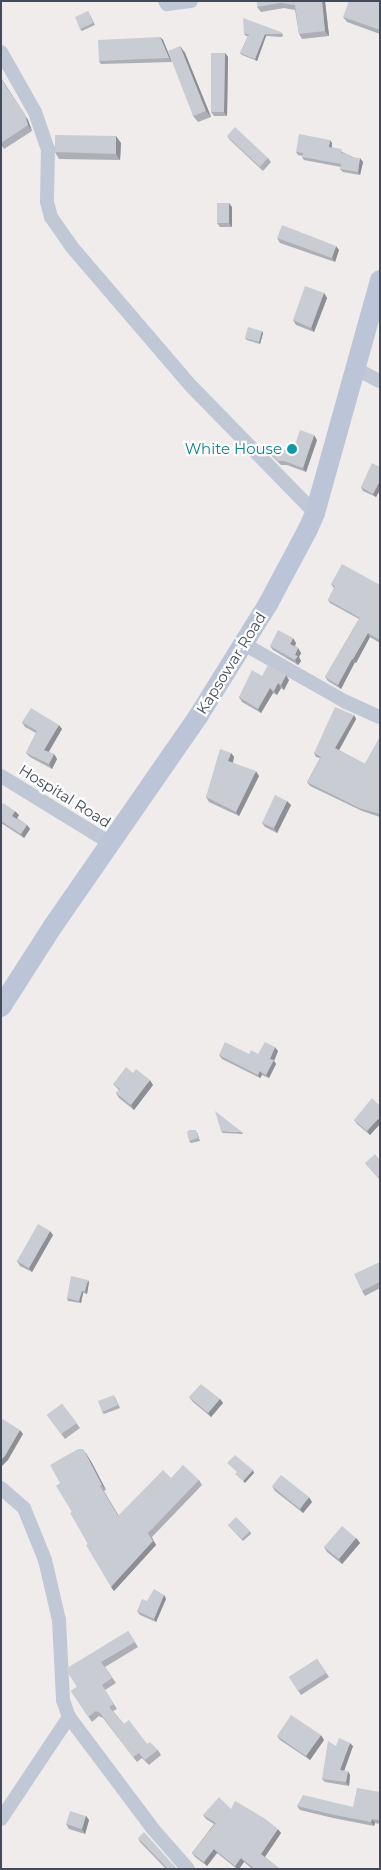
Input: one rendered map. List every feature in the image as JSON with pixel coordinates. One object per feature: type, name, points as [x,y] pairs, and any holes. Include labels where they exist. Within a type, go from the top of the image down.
[{"type":"main road","name":"Kapsowar Road","points":[[1,1007],[53,926],[112,844],[199,715],[268,604],[315,513],[380,280]]},
{"type":"street","points":[[165,1],[166,4],[191,1]]},
{"type":"street","points":[[1,52],[35,112],[48,149],[47,202],[51,217],[71,246],[192,388],[315,513]]},
{"type":"street","points":[[356,369],[380,381]]},
{"type":"street","points":[[242,643],[346,702],[380,717]]},
{"type":"street","name":"Hospital Road","points":[[1,776],[112,844]]},
{"type":"street","points":[[1,1488],[24,1508],[45,1560],[59,1620],[63,1700],[69,1717],[152,1830],[188,1869]]},
{"type":"street","points":[[1,1819],[69,1717]]},
{"type":"building","points":[[257,1],[322,1],[325,31],[299,34],[295,5],[280,3],[257,7]]},
{"type":"building","points":[[349,1],[380,1],[380,30],[343,17]]},
{"type":"building","points":[[88,11],[93,23],[80,29],[75,17]]},
{"type":"building","points":[[243,18],[281,32],[281,34],[265,34],[255,59],[240,53],[249,34],[244,34]]},
{"type":"building","points":[[160,37],[169,58],[99,61],[98,40]]},
{"type":"building","points":[[180,46],[206,111],[193,116],[168,51]]},
{"type":"building","points":[[211,53],[225,53],[224,112],[211,112]]},
{"type":"building","points":[[1,79],[25,114],[28,125],[1,143]]},
{"type":"building","points":[[235,127],[268,158],[260,167],[227,136]]},
{"type":"building","points":[[299,134],[330,140],[329,147],[342,149],[341,153],[350,155],[350,157],[360,158],[358,172],[340,169],[341,164],[302,157],[303,153],[296,152]]},
{"type":"building","points":[[55,135],[116,136],[116,154],[55,152]]},
{"type":"building","points":[[217,203],[229,203],[229,223],[217,223]]},
{"type":"building","points":[[282,225],[336,246],[332,258],[277,238]]},
{"type":"building","points":[[305,286],[324,293],[311,328],[293,320]]},
{"type":"building","points":[[248,327],[262,331],[259,342],[245,338]]},
{"type":"building","points":[[300,430],[314,435],[303,468],[284,461],[278,461],[264,447],[294,448]]},
{"type":"building","points":[[372,463],[380,467],[380,481],[373,494],[361,487]]},
{"type":"building","points":[[342,564],[380,585],[380,640],[368,633],[338,685],[325,677],[360,618],[328,600],[335,586],[331,584]]},
{"type":"building","points":[[278,630],[293,638],[290,644],[298,648],[295,655],[298,656],[295,660],[270,646]]},
{"type":"building","points":[[268,665],[286,675],[281,685],[278,683],[274,691],[270,688],[258,709],[239,697],[252,670],[262,676]]},
{"type":"building","points":[[335,707],[354,715],[335,748],[365,764],[380,737],[380,814],[359,808],[307,782],[321,757],[314,753]]},
{"type":"building","points":[[31,708],[59,725],[44,750],[54,754],[49,764],[26,753],[37,731],[22,722]]},
{"type":"building","points":[[220,749],[231,753],[228,761],[256,771],[236,812],[206,797]]},
{"type":"building","points":[[275,795],[287,801],[274,828],[262,823]]},
{"type":"building","points":[[3,803],[15,811],[12,816],[27,825],[21,834],[1,821],[1,805]]},
{"type":"building","points":[[225,1042],[249,1054],[251,1050],[258,1054],[265,1042],[275,1047],[270,1059],[274,1060],[266,1075],[260,1071],[258,1075],[219,1055]]},
{"type":"building","points":[[126,1067],[133,1073],[136,1069],[150,1080],[131,1105],[116,1093],[120,1089],[113,1084]]},
{"type":"building","points":[[372,1098],[380,1106],[380,1121],[378,1119],[367,1131],[354,1120]]},
{"type":"building","points":[[215,1111],[242,1132],[221,1131]]},
{"type":"building","points":[[189,1130],[196,1130],[198,1138],[189,1141],[187,1132]]},
{"type":"building","points":[[375,1154],[380,1160],[380,1175],[378,1177],[365,1163]]},
{"type":"building","points":[[38,1224],[50,1231],[29,1268],[17,1261]]},
{"type":"building","points":[[380,1262],[380,1282],[362,1291],[354,1274]]},
{"type":"building","points":[[71,1276],[88,1280],[85,1291],[82,1291],[79,1301],[67,1298]]},
{"type":"building","points":[[201,1384],[220,1399],[208,1413],[189,1397]]},
{"type":"building","points":[[114,1395],[118,1405],[102,1412],[98,1401]]},
{"type":"building","points":[[62,1404],[77,1423],[61,1434],[47,1415]]},
{"type":"building","points":[[1,1418],[20,1430],[1,1460]]},
{"type":"building","points":[[78,1449],[83,1449],[102,1485],[100,1486],[118,1516],[163,1470],[171,1478],[183,1465],[199,1480],[148,1533],[153,1541],[111,1587],[86,1545],[88,1544],[70,1513],[72,1512],[56,1486],[60,1483],[50,1465]]},
{"type":"building","points":[[235,1455],[253,1470],[243,1481],[227,1463]]},
{"type":"building","points":[[281,1475],[309,1497],[300,1509],[272,1486]]},
{"type":"building","points":[[236,1517],[250,1531],[242,1539],[228,1525]]},
{"type":"building","points":[[342,1526],[356,1538],[339,1559],[324,1547]]},
{"type":"building","points":[[154,1589],[164,1595],[154,1619],[137,1611],[142,1599],[147,1601]]},
{"type":"building","points":[[128,1631],[135,1642],[101,1662],[112,1678],[102,1685],[114,1704],[109,1707],[124,1724],[129,1720],[147,1744],[150,1742],[158,1750],[145,1760],[139,1753],[133,1757],[100,1713],[96,1711],[88,1717],[71,1691],[77,1687],[67,1671],[67,1668]]},
{"type":"building","points":[[317,1659],[326,1673],[298,1691],[289,1677]]},
{"type":"building","points":[[291,1715],[321,1735],[306,1756],[277,1736]]},
{"type":"building","points":[[339,1738],[350,1743],[340,1770],[348,1771],[346,1782],[322,1779],[328,1741],[336,1746]]},
{"type":"building","points":[[357,1788],[380,1792],[380,1820],[372,1819],[371,1822],[297,1806],[303,1795],[353,1807]]},
{"type":"building","points":[[219,1797],[231,1809],[235,1801],[264,1818],[278,1829],[261,1854],[280,1869],[255,1869],[241,1858],[235,1866],[214,1849],[204,1862],[192,1853],[216,1823],[203,1815]]},
{"type":"building","points":[[70,1811],[86,1816],[82,1829],[66,1824]]},
{"type":"building","points":[[144,1832],[177,1869],[168,1869],[138,1838]]},
{"type":"place","name":"White House","points":[[292,449]]}]
